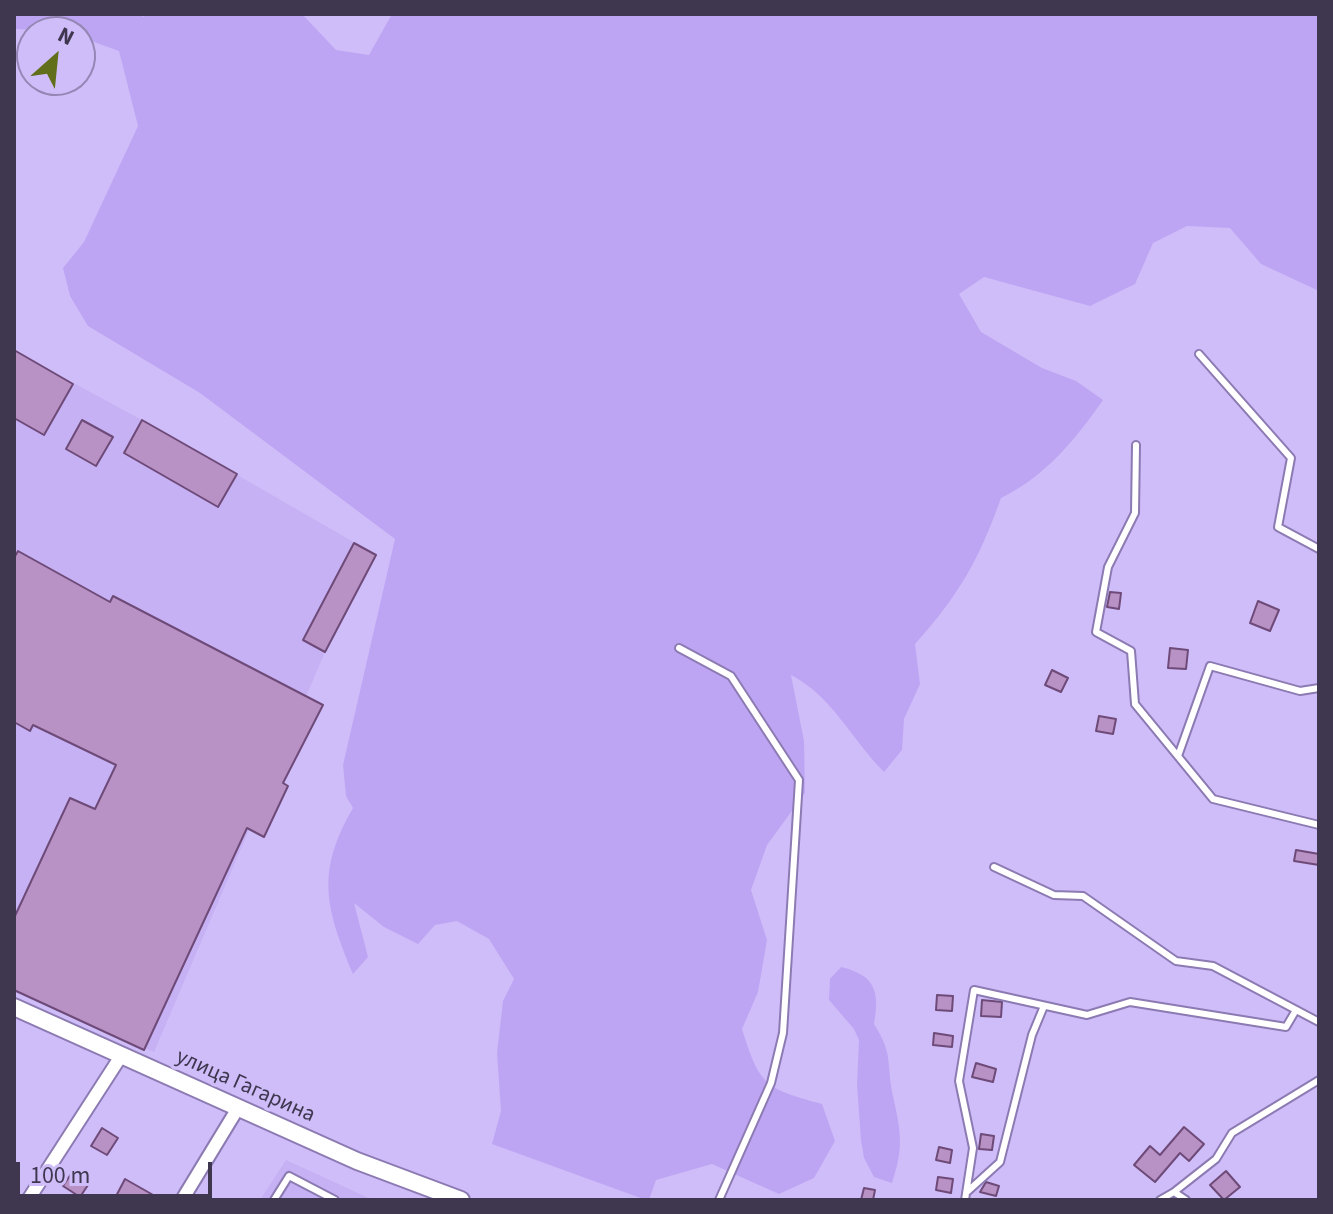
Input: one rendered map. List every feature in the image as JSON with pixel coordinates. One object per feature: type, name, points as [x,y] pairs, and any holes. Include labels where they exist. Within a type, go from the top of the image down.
[{"type":"street","name":"улица Гагарина","points":[[14,1007],[357,1161],[461,1200]]},
{"type":"street","points":[[28,1200],[121,1056]]},
{"type":"street","points":[[182,1200],[238,1108]]},
{"type":"lane","points":[[1199,354],[1291,458],[1278,527],[1319,549]]},
{"type":"lane","points":[[1136,445],[1135,513],[1108,567],[1096,632],[1131,651],[1135,704],[1213,799],[1319,825]]},
{"type":"lane","points":[[679,648],[731,676],[799,780],[783,1033],[771,1083],[719,1200]]},
{"type":"lane","points":[[1178,756],[1210,666],[1300,691],[1319,688]]},
{"type":"lane","points":[[994,867],[1054,895],[1083,896],[1176,961],[1213,966],[1319,1022]]},
{"type":"lane","points":[[965,1200],[973,1148],[959,1081],[974,990],[1087,1015],[1130,1002],[1286,1027],[1296,1010]]},
{"type":"lane","points":[[968,1191],[1000,1162],[1032,1035],[1044,1006]]},
{"type":"lane","points":[[1160,1200],[1216,1159],[1232,1133],[1319,1080]]},
{"type":"lane","points":[[274,1200],[289,1176],[335,1200]]},
{"type":"lane","points":[[1174,1192],[1186,1200]]},
{"type":"shaded area","points":[[14,14],[142,14],[143,17],[148,14],[302,14],[336,50],[369,55],[392,14],[1319,14],[1319,291],[1261,264],[1230,228],[1187,226],[1153,243],[1135,284],[1090,306],[984,277],[959,294],[981,332],[1042,368],[1076,381],[1103,400],[1082,429],[1046,468],[1001,498],[966,576],[915,644],[920,684],[904,719],[902,750],[884,772],[830,706],[791,675],[804,741],[805,793],[767,845],[751,890],[767,940],[758,992],[742,1029],[754,1063],[767,1082],[788,1094],[822,1104],[835,1141],[814,1178],[779,1194],[712,1164],[656,1180],[649,1200],[646,1200],[492,1144],[501,1111],[497,1053],[503,1001],[514,979],[489,939],[457,921],[435,925],[418,944],[384,927],[354,903],[368,957],[353,974],[331,910],[329,872],[333,852],[353,808],[346,796],[343,765],[395,539],[200,393],[88,326],[70,296],[63,268],[84,242],[138,126],[119,51],[96,43],[96,16],[16,16],[14,29]]},
{"type":"shaded area","points":[[14,351],[142,420],[376,555],[325,652],[154,1052],[14,992]]},
{"type":"shaded area","points":[[841,967],[868,980],[875,994],[874,1024],[887,1052],[899,1130],[900,1149],[892,1183],[874,1177],[864,1158],[857,1085],[859,1040],[854,1029],[829,1000],[830,979]]},
{"type":"shaded area","points":[[286,1160],[373,1200],[260,1200]]},
{"type":"building","points":[[14,350],[73,384],[44,435],[14,418]]},
{"type":"building","points":[[82,420],[113,437],[96,466],[66,449]]},
{"type":"building","points":[[142,420],[237,474],[218,507],[124,453]]},
{"type":"building","points":[[354,543],[376,555],[325,652],[303,640]]},
{"type":"building","points":[[18,551],[110,602],[113,596],[323,705],[283,783],[288,786],[264,837],[247,828],[144,1050],[14,990],[14,918],[70,798],[95,809],[116,765],[33,725],[30,731],[14,722],[14,558]]},
{"type":"building","points":[[1110,592],[1121,593],[1119,609],[1107,607]]},
{"type":"building","points":[[1258,601],[1279,610],[1270,631],[1250,623]]},
{"type":"building","points":[[1170,648],[1188,650],[1186,669],[1168,668]]},
{"type":"building","points":[[1052,670],[1068,678],[1061,692],[1045,685]]},
{"type":"building","points":[[1099,716],[1116,719],[1113,734],[1096,731]]},
{"type":"building","points":[[1296,850],[1319,854],[1319,865],[1294,861]]},
{"type":"building","points":[[937,995],[953,996],[952,1011],[936,1010]]},
{"type":"building","points":[[982,1000],[1002,1002],[1001,1017],[981,1016]]},
{"type":"building","points":[[934,1033],[953,1036],[952,1047],[933,1045]]},
{"type":"building","points":[[976,1063],[996,1069],[993,1082],[972,1077]]},
{"type":"building","points":[[1184,1127],[1204,1144],[1189,1161],[1180,1153],[1155,1182],[1134,1165],[1150,1146],[1160,1155]]},
{"type":"building","points":[[102,1128],[118,1138],[107,1155],[91,1146]]},
{"type":"building","points":[[981,1134],[994,1136],[992,1150],[979,1149]]},
{"type":"building","points":[[939,1147],[952,1150],[950,1163],[936,1160]]},
{"type":"building","points":[[73,1171],[90,1182],[80,1197],[63,1186]]},
{"type":"building","points":[[1226,1171],[1240,1187],[1224,1200],[1210,1185]]},
{"type":"building","points":[[938,1177],[953,1179],[951,1193],[936,1190]]},
{"type":"building","points":[[125,1179],[162,1200],[114,1200]]},
{"type":"building","points":[[986,1182],[999,1186],[996,1196],[980,1192]]},
{"type":"building","points":[[864,1188],[875,1190],[873,1200],[861,1200]]}]
